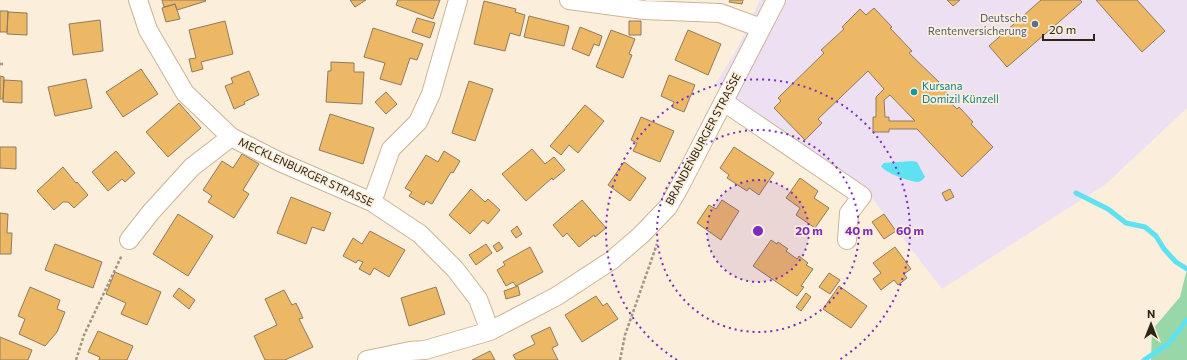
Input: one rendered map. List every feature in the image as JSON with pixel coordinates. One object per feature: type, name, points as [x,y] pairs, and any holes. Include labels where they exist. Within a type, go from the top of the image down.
[{"type":"street","name":"MECKLENBURGER STRASSE","points":[[138,0],[148,30],[184,93],[231,137],[280,162],[372,202],[420,234],[455,269],[478,299],[490,330]]},
{"type":"street","points":[[372,202],[391,149],[418,122],[431,94],[458,0]]},
{"type":"street","points":[[569,0],[644,10],[720,13],[761,28]]},
{"type":"street","name":"BRANDENBURGER STRASSE","points":[[367,360],[410,351],[425,350],[490,330],[557,296],[612,260],[641,235],[671,201],[776,0]]},
{"type":"street","points":[[724,102],[862,196],[849,213],[847,240]]},
{"type":"street","name":"MECKLENBURGER STRASSE","points":[[129,240],[151,212],[192,168],[231,137]]},
{"type":"path","points":[[0,64],[5,64]]},
{"type":"path","points":[[620,360],[625,335],[660,237]]},
{"type":"path","points":[[76,360],[84,335],[129,240]]},
{"type":"shaded area","points":[[760,0],[1187,0],[1187,108],[1106,184],[942,289],[869,194],[871,191],[715,85],[738,47]]},
{"type":"green space","points":[[1187,269],[1187,360],[1151,360],[1152,330],[1180,297]]},
{"type":"water","points":[[917,162],[925,177],[919,182],[897,176],[883,169],[881,166],[884,163]]},
{"type":"building","points":[[162,0],[206,1],[177,10],[175,4],[164,7]]},
{"type":"building","points":[[350,0],[366,0],[355,7]]},
{"type":"building","points":[[398,0],[440,0],[433,19],[396,5]]},
{"type":"building","points":[[730,0],[743,0],[742,4],[729,2]]},
{"type":"building","name":"Deutsche Rentenversicherung","points":[[947,0],[960,0],[953,6]]},
{"type":"building","name":"Deutsche Rentenversicherung","points":[[1041,0],[1080,0],[1082,2],[1007,67],[989,46]]},
{"type":"building","points":[[1096,0],[1137,0],[1165,31],[1142,52]]},
{"type":"building","points":[[484,1],[516,9],[515,12],[525,15],[520,36],[510,33],[505,51],[474,44]]},
{"type":"building","points":[[175,4],[180,19],[166,22],[162,8]]},
{"type":"building","name":"Kursana Domizil Künzell","points":[[874,8],[892,27],[890,28],[912,51],[909,53],[939,82],[938,83],[953,99],[950,102],[957,109],[959,107],[973,122],[971,124],[993,147],[962,177],[917,129],[889,129],[889,132],[873,132],[873,117],[876,117],[876,97],[884,89],[868,71],[818,119],[822,123],[805,140],[774,108],[781,101],[778,98],[824,53],[821,50],[844,29],[842,27],[860,9],[866,15]],"holes":[[[890,95],[915,121],[889,121],[889,117],[885,117],[884,100]]]},
{"type":"building","points":[[0,11],[8,11],[7,32],[0,32]]},
{"type":"building","points":[[8,12],[27,13],[27,35],[7,34]]},
{"type":"building","points":[[529,16],[569,26],[564,46],[524,37]]},
{"type":"building","points":[[417,18],[435,23],[430,38],[412,32]]},
{"type":"building","points":[[100,20],[103,51],[73,55],[69,24]]},
{"type":"building","points":[[225,21],[233,54],[201,62],[203,69],[192,72],[189,59],[196,58],[189,30]]},
{"type":"building","points":[[629,21],[641,21],[641,35],[629,35]]},
{"type":"building","points":[[580,27],[602,36],[599,46],[594,44],[589,56],[572,49]]},
{"type":"building","points":[[373,28],[423,44],[417,60],[410,58],[401,85],[380,79],[385,63],[364,57]]},
{"type":"building","points":[[611,30],[635,39],[629,54],[632,55],[623,78],[596,67]]},
{"type":"building","points":[[688,30],[721,44],[708,75],[675,60]]},
{"type":"building","points":[[331,62],[354,63],[354,72],[364,72],[362,104],[326,102],[328,71],[331,71]]},
{"type":"building","points":[[141,69],[158,94],[123,117],[106,92]]},
{"type":"building","points":[[249,71],[259,95],[244,102],[245,104],[234,109],[225,86],[233,83],[231,78]]},
{"type":"building","points":[[669,75],[695,85],[684,112],[672,107],[674,102],[661,96]]},
{"type":"building","points":[[0,76],[4,77],[3,99],[0,99]]},
{"type":"building","points":[[86,79],[92,108],[55,116],[48,87]]},
{"type":"building","points":[[4,80],[22,81],[22,103],[3,102]]},
{"type":"building","points":[[469,81],[493,89],[475,141],[452,133]]},
{"type":"building","points":[[386,92],[397,104],[386,114],[375,102]]},
{"type":"building","points":[[179,103],[201,128],[168,157],[146,132]]},
{"type":"building","points":[[585,105],[604,121],[578,153],[569,145],[561,155],[550,146]]},
{"type":"building","points":[[330,114],[374,128],[363,164],[319,150]]},
{"type":"building","points":[[641,117],[674,131],[660,162],[633,151],[637,143],[631,140]]},
{"type":"building","points":[[0,147],[16,147],[16,169],[0,168]]},
{"type":"building","points":[[734,147],[774,173],[759,195],[749,188],[747,191],[727,178],[729,175],[720,168]]},
{"type":"building","points":[[532,149],[545,164],[554,157],[565,170],[553,180],[552,178],[526,201],[502,174]]},
{"type":"building","points":[[116,151],[135,173],[125,182],[122,179],[108,191],[92,172]]},
{"type":"building","points":[[444,151],[460,161],[453,173],[451,172],[432,204],[426,201],[424,205],[409,196],[412,192],[405,188],[426,155],[438,162]]},
{"type":"building","points":[[242,154],[259,164],[243,190],[249,194],[234,218],[208,202],[212,196],[203,190],[222,161],[233,168]]},
{"type":"building","points":[[624,162],[646,178],[630,201],[608,185]]},
{"type":"building","points":[[63,167],[88,195],[74,208],[68,202],[63,202],[54,210],[37,191]]},
{"type":"building","points":[[800,178],[818,191],[814,198],[829,208],[815,228],[796,215],[800,208],[786,198]]},
{"type":"building","points":[[471,189],[485,202],[488,199],[500,210],[488,224],[483,220],[470,234],[449,215]]},
{"type":"building","points":[[950,189],[954,197],[946,201],[942,193]]},
{"type":"building","points":[[291,197],[331,213],[324,231],[312,227],[306,244],[277,233]]},
{"type":"building","points":[[582,200],[606,228],[579,247],[567,233],[563,237],[553,225]]},
{"type":"building","points":[[722,200],[739,211],[721,240],[697,223],[709,205],[716,209]]},
{"type":"building","points":[[0,213],[8,214],[7,233],[12,233],[11,254],[0,254]]},
{"type":"building","points":[[178,214],[213,236],[188,276],[153,254]]},
{"type":"building","points":[[884,214],[896,231],[884,239],[872,222]]},
{"type":"building","points":[[517,226],[522,234],[516,238],[511,231]]},
{"type":"building","points":[[370,231],[405,250],[389,277],[374,268],[370,275],[359,269],[363,262],[358,260],[356,263],[343,256],[353,238],[362,244]]},
{"type":"building","points":[[771,240],[777,244],[778,242],[788,249],[786,251],[797,259],[799,256],[808,263],[806,265],[813,269],[801,286],[804,287],[797,296],[753,266]]},
{"type":"building","points":[[499,242],[503,248],[497,252],[493,246]]},
{"type":"building","points":[[55,244],[102,262],[93,288],[45,270]]},
{"type":"building","points":[[486,244],[492,253],[476,265],[469,255]]},
{"type":"building","points":[[530,247],[543,272],[516,286],[513,282],[506,286],[497,270],[505,265],[503,262]]},
{"type":"building","points":[[895,247],[911,269],[904,274],[907,278],[898,285],[894,280],[881,290],[873,279],[881,273],[873,263]]},
{"type":"building","points":[[115,272],[161,292],[147,325],[121,314],[126,303],[106,294]]},
{"type":"building","points":[[829,273],[840,280],[830,294],[819,287]]},
{"type":"building","points":[[518,286],[520,295],[506,299],[504,291]]},
{"type":"building","points":[[839,286],[867,306],[851,328],[823,309]]},
{"type":"building","points":[[30,287],[60,300],[57,309],[65,312],[57,332],[45,346],[19,334],[25,319],[18,316]]},
{"type":"building","points":[[436,287],[445,314],[409,326],[401,298]]},
{"type":"building","points":[[179,288],[195,300],[189,309],[173,296]]},
{"type":"building","points":[[284,290],[292,305],[296,303],[303,318],[299,319],[313,347],[285,360],[265,360],[254,336],[277,325],[265,299]]},
{"type":"building","points":[[806,293],[811,297],[801,311],[796,307]]},
{"type":"building","points":[[596,296],[603,306],[607,303],[618,319],[582,342],[565,315]]},
{"type":"building","points":[[550,327],[558,345],[552,348],[558,360],[516,360],[513,355],[535,344],[531,336]]},
{"type":"building","points":[[98,331],[133,346],[127,360],[99,360],[100,357],[88,352]]},
{"type":"building","points":[[0,337],[32,350],[28,360],[0,360]]},
{"type":"building","points":[[490,351],[495,360],[472,360]]},
{"type":"waterway","points":[[1076,193],[1108,209],[1126,223],[1145,227],[1156,236],[1164,249],[1176,262],[1187,269]]},
{"type":"waterway","points":[[1144,360],[1168,344],[1187,320]]},
{"type":"place","name":"Deutsche Rentenversicherung","points":[[1035,24]]},
{"type":"place","name":"Kursana Domizil Künzell","points":[[914,92]]}]
